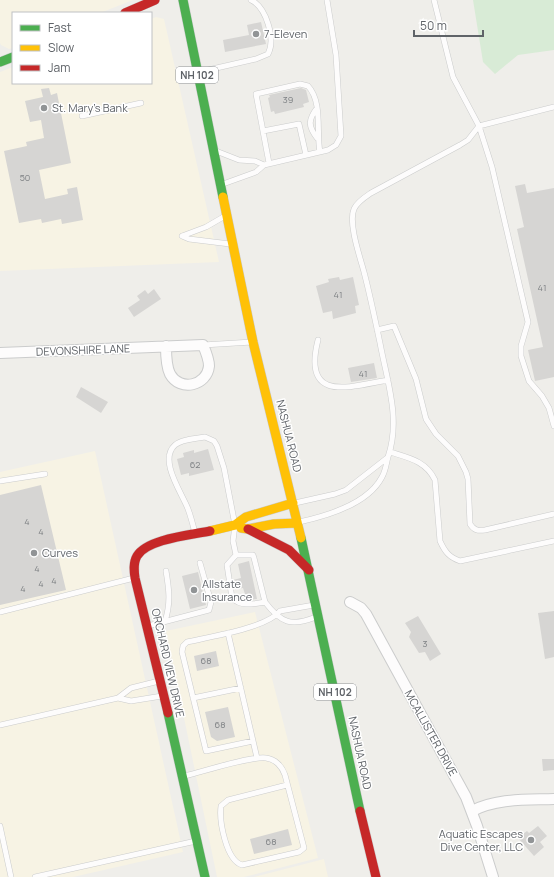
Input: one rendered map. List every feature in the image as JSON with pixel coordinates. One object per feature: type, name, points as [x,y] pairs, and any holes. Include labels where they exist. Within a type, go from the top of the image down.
[{"type":"main road","points":[[127,12],[155,0]]},
{"type":"main road","name":"NASHUA ROAD","points":[[183,0],[253,342],[310,570],[356,794],[376,877]]},
{"type":"main road","points":[[0,62],[12,57]]},
{"type":"main road","name":"ORCHARD VIEW DRIVE","points":[[205,877],[148,626],[135,578],[134,565],[136,557],[142,550],[152,544],[235,525],[246,517],[293,503]]},
{"type":"main road","name":"ORCHARD VIEW DRIVE","points":[[235,525],[248,529],[274,524],[297,522]]},
{"type":"main road","points":[[248,529],[289,550],[310,570]]},
{"type":"street","points":[[166,346],[167,367],[170,375],[180,384],[189,385],[198,382],[207,372],[209,363],[203,345]]},
{"type":"street","name":"DEVONSHIRE LANE","points":[[0,353],[203,345]]},
{"type":"street","name":"MCALLISTER DRIVE","points":[[350,602],[361,608],[366,614],[472,811],[493,877]]},
{"type":"street","points":[[472,811],[480,806],[497,802],[554,799]]},
{"type":"lane","points":[[197,73],[256,59],[268,54],[271,43],[266,17],[262,9],[251,0]]},
{"type":"lane","points":[[220,185],[256,172],[267,164],[320,152],[336,145],[341,136],[336,55],[327,0]]},
{"type":"lane","points":[[434,0],[453,77],[479,126],[492,167],[528,322],[521,346],[521,356],[529,381],[542,396],[553,418],[554,426]]},
{"type":"lane","points":[[267,164],[256,94],[304,84],[311,89],[320,123],[317,138],[320,152]]},
{"type":"lane","points":[[82,116],[141,103]]},
{"type":"lane","points":[[297,522],[328,514],[357,501],[371,490],[382,478],[390,452],[393,435],[393,404],[359,253],[352,218],[353,210],[362,199],[371,193],[460,146],[468,140],[479,126],[554,107]]},
{"type":"lane","points":[[317,108],[309,122],[309,127],[317,138]]},
{"type":"lane","points":[[263,131],[299,124],[306,155]]},
{"type":"lane","points":[[213,150],[239,160],[256,161],[267,164]]},
{"type":"lane","points":[[227,215],[206,227],[182,236],[189,239],[233,244]]},
{"type":"lane","points":[[377,330],[394,326],[416,379],[426,419],[436,434],[458,456],[468,479],[470,524],[473,529],[478,531],[485,530],[554,514]]},
{"type":"lane","points":[[318,340],[315,352],[315,369],[323,383],[329,386],[344,388],[388,380]]},
{"type":"lane","name":"DEVONSHIRE LANE","points":[[203,345],[253,342]]},
{"type":"lane","points":[[195,534],[188,509],[170,467],[169,457],[171,449],[182,441],[205,437],[214,441],[218,446],[235,525],[233,541],[236,555]]},
{"type":"lane","points":[[390,452],[425,465],[431,472],[435,480],[440,541],[444,550],[451,558],[460,561],[554,541]]},
{"type":"lane","points":[[293,503],[336,494],[346,490],[387,458]]},
{"type":"lane","points":[[0,481],[45,474]]},
{"type":"lane","points":[[265,602],[246,605],[235,601],[232,598],[227,565],[236,555],[252,555],[265,602],[281,620],[300,623],[319,616]]},
{"type":"lane","points":[[148,626],[204,612],[211,607],[200,563]]},
{"type":"lane","points":[[165,621],[170,602],[166,571]]},
{"type":"lane","points":[[0,612],[135,578]]},
{"type":"lane","points":[[253,741],[206,751],[182,652],[183,646],[187,642],[228,633],[263,623],[276,616],[280,610],[317,605]]},
{"type":"lane","points":[[228,633],[242,688],[257,758]]},
{"type":"lane","points":[[0,725],[118,698],[131,688],[160,681]]},
{"type":"lane","points":[[193,698],[242,688]]},
{"type":"lane","points":[[118,698],[131,701],[164,696]]},
{"type":"lane","points":[[183,776],[257,758],[265,758],[278,764],[283,769],[304,848],[299,852],[242,865],[236,863],[231,858],[225,841],[220,811],[224,802],[287,785]]},
{"type":"lane","points":[[0,826],[11,877]]},
{"type":"lane","points":[[35,877],[197,841]]},
{"type":"shaded area","points":[[0,0],[133,0],[103,12],[12,12],[12,48],[9,49],[0,43]]},
{"type":"shaded area","points":[[156,17],[164,19],[219,262],[0,271],[0,72],[12,67],[12,84],[152,84],[152,19]]},
{"type":"shaded area","points":[[95,451],[183,852],[73,877],[0,877],[0,472]]},
{"type":"shaded area","points":[[255,612],[318,858],[244,877],[217,877],[166,631]]},
{"type":"shaded area","points":[[324,859],[328,877],[254,877]]},
{"type":"green space","points":[[473,0],[554,0],[554,50],[518,55],[495,74],[483,62]]},
{"type":"building","points":[[261,22],[266,44],[225,52],[223,40],[249,35],[247,25]]},
{"type":"building","points":[[49,88],[51,95],[57,93],[71,163],[39,170],[45,199],[68,194],[67,189],[77,187],[83,220],[62,224],[61,219],[42,223],[41,219],[19,223],[4,151],[27,146],[26,142],[44,138],[41,120],[30,122],[25,101],[43,97],[41,89]]},
{"type":"building","points":[[301,88],[306,90],[309,102],[303,104],[304,107],[275,114],[274,111],[271,112],[268,98],[270,97],[269,95]]},
{"type":"building","points":[[525,184],[527,193],[554,188],[554,377],[535,381],[528,350],[543,347],[517,229],[524,227],[515,186]]},
{"type":"building","points":[[339,277],[340,280],[353,277],[359,305],[355,306],[356,313],[333,319],[332,311],[323,313],[316,286],[329,282],[328,279]]},
{"type":"building","points":[[154,289],[161,299],[134,317],[128,308],[140,300],[137,296],[145,290],[148,294]]},
{"type":"building","points":[[374,363],[377,378],[351,382],[348,368]]},
{"type":"building","points":[[81,387],[108,402],[101,413],[76,397]]},
{"type":"building","points":[[208,449],[214,470],[189,476],[189,473],[181,475],[177,459],[184,457],[183,453],[194,450],[194,453]]},
{"type":"building","points":[[41,485],[66,590],[0,605],[0,495]]},
{"type":"building","points":[[249,561],[257,599],[247,600],[243,588],[235,589],[233,580],[241,578],[238,564]]},
{"type":"building","name":"Allstate Insurance","points":[[198,572],[206,605],[190,609],[182,576]]},
{"type":"building","points":[[554,611],[554,657],[545,659],[538,613]]},
{"type":"building","points":[[418,616],[441,654],[430,661],[425,652],[419,653],[409,637],[411,632],[405,623]]},
{"type":"building","points":[[216,651],[219,666],[197,671],[194,656]]},
{"type":"building","points":[[228,707],[235,737],[217,741],[211,737],[205,712]]},
{"type":"building","points":[[542,759],[554,759],[554,770],[543,771]]},
{"type":"building","name":"Aquatic Escapes Dive Center, LLC","points":[[538,826],[547,836],[540,842],[544,847],[534,856],[518,838],[527,831],[529,833]]},
{"type":"building","points":[[288,829],[292,845],[254,854],[250,839]]},
{"type":"traffic: fast","points":[[183,0],[223,197]]},
{"type":"traffic: fast","points":[[0,62],[12,57]]},
{"type":"traffic: fast","points":[[301,538],[360,811]]},
{"type":"traffic: fast","points":[[168,713],[205,877]]},
{"type":"traffic: slow","points":[[223,197],[253,342],[301,538]]},
{"type":"traffic: slow","points":[[210,531],[235,525],[246,517],[293,503]]},
{"type":"traffic: slow","points":[[241,528],[248,529],[274,524],[297,523]]},
{"type":"traffic: jam","points":[[127,12],[155,0]]},
{"type":"traffic: jam","points":[[248,529],[289,550],[309,570]]},
{"type":"traffic: jam","points":[[168,713],[135,578],[135,561],[142,550],[150,545],[181,536],[210,531]]},
{"type":"traffic: jam","points":[[360,811],[376,877]]},
{"type":"place","name":"7-Eleven","points":[[256,34]]},
{"type":"place","name":"St. Mary's Bank","points":[[44,108]]},
{"type":"place","name":"Curves","points":[[34,553]]},
{"type":"place","name":"Allstate Insurance","points":[[194,590]]},
{"type":"place","name":"Aquatic Escapes Dive Center, LLC","points":[[531,840]]}]
